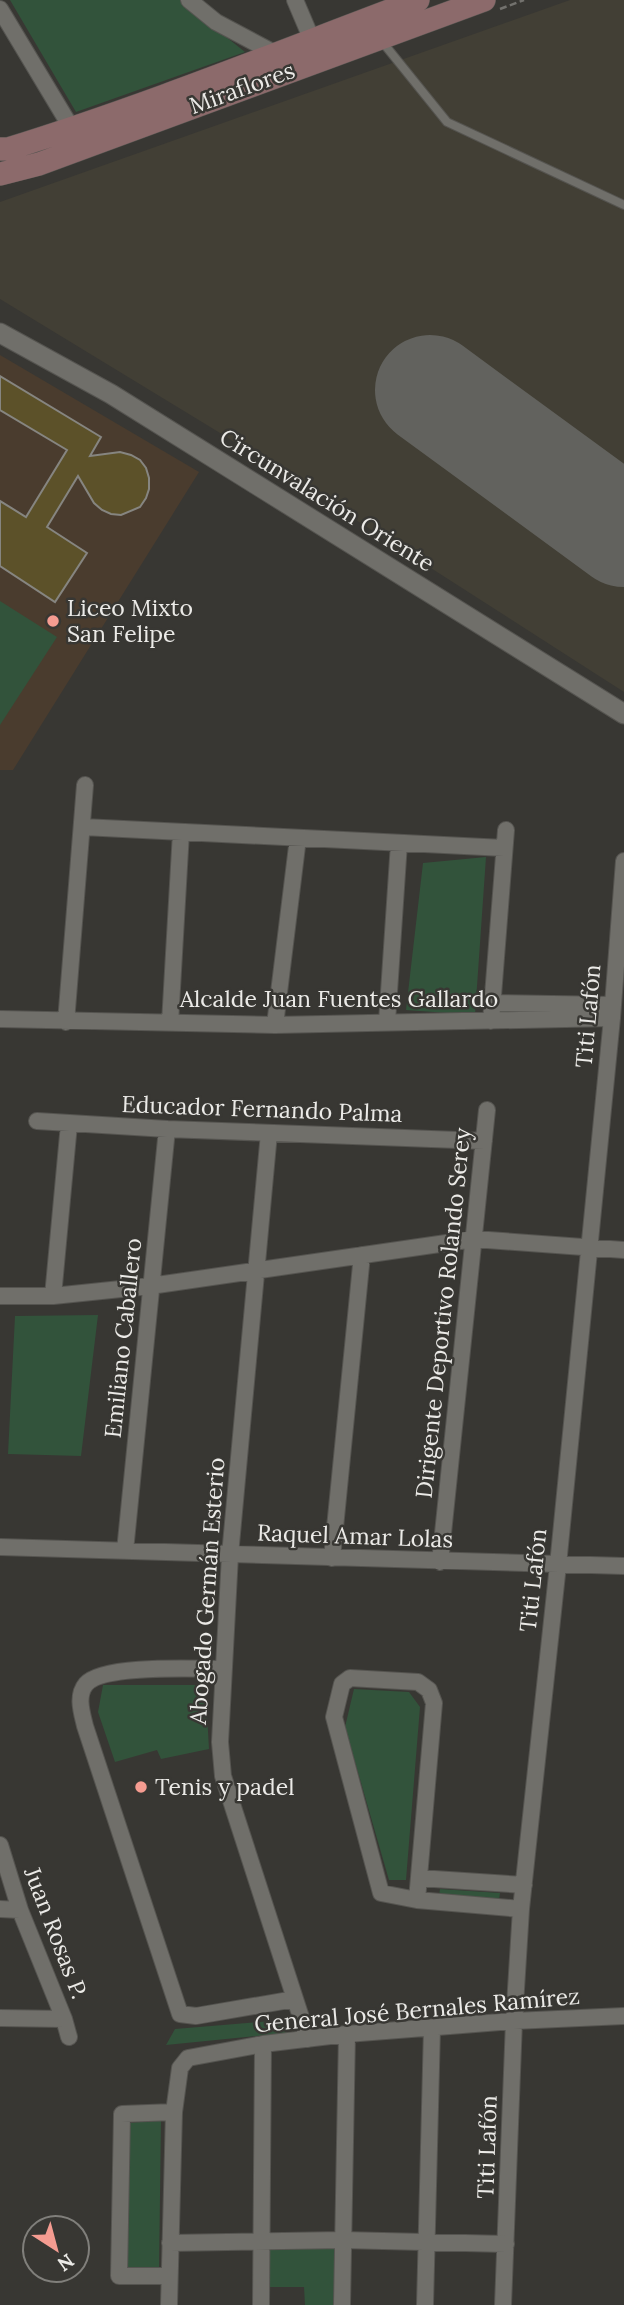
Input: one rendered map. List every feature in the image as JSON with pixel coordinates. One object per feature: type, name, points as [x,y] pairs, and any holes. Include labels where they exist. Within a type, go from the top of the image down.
[{"type":"main road","name":"Miraflores","points":[[0,149],[8,149],[72,129],[278,55],[418,0]]},
{"type":"main road","name":"Miraflores","points":[[0,174],[39,164],[379,37],[429,9],[484,0]]},
{"type":"street","points":[[189,0],[216,22],[278,55]]},
{"type":"street","points":[[295,0],[312,40]]},
{"type":"street","points":[[0,9],[72,129]]},
{"type":"street","name":"Circunvalación Oriente","points":[[0,333],[111,394],[624,714]]},
{"type":"street","points":[[66,1022],[85,785]]},
{"type":"street","points":[[83,827],[504,848]]},
{"type":"street","points":[[491,1021],[506,830]]},
{"type":"street","points":[[170,1023],[181,832]]},
{"type":"street","points":[[275,1025],[298,838]]},
{"type":"street","points":[[387,1022],[399,843]]},
{"type":"street","name":"Titi Lafón","points":[[503,2305],[521,1909],[558,1565],[624,861]]},
{"type":"street","name":"Alcalde Juan Fuentes Gallardo","points":[[492,1003],[612,1011]]},
{"type":"street","name":"Alcalde Juan Fuentes Gallardo","points":[[0,1019],[275,1025],[491,1021],[612,1011]]},
{"type":"street","name":"Dirigente Deportivo Rolando Serey","points":[[440,1562],[487,1110]]},
{"type":"street","name":"Educador Fernando Palma","points":[[37,1121],[167,1129],[484,1141]]},
{"type":"street","points":[[53,1297],[69,1124]]},
{"type":"street","name":"Emiliano Caballero","points":[[125,1551],[167,1129]]},
{"type":"street","name":"Abogado Germán Esterio","points":[[269,1133],[230,1555],[220,1742],[223,1776],[308,2039]]},
{"type":"street","points":[[0,1296],[53,1297],[150,1286],[474,1239],[624,1250]]},
{"type":"street","points":[[332,1558],[362,1255]]},
{"type":"street","name":"Raquel Amar Lolas","points":[[0,1547],[624,1566]]},
{"type":"street","points":[[224,1669],[117,1671],[97,1675],[84,1685],[80,1700],[85,1726],[180,2014],[196,2016],[295,1999]]},
{"type":"street","points":[[417,1900],[434,1703],[429,1690],[418,1682],[350,1678],[341,1684],[334,1717],[381,1893],[417,1900],[521,1909]]},
{"type":"street","name":"Juan Rosas P.","points":[[0,1845],[20,1910],[69,2036]]},
{"type":"street","points":[[419,1878],[524,1885]]},
{"type":"street","points":[[0,1909],[20,1910]]},
{"type":"street","name":"General José Bernales Ramírez","points":[[169,2305],[174,2112],[180,2068],[188,2058],[347,2034],[514,2021],[624,2016]]},
{"type":"street","points":[[0,2018],[64,2019]]},
{"type":"street","points":[[425,2305],[432,2028]]},
{"type":"street","points":[[342,2305],[347,2034]]},
{"type":"street","points":[[261,2305],[262,2045]]},
{"type":"street","points":[[169,2276],[119,2276],[122,2114],[174,2112]]},
{"type":"street","points":[[170,2243],[342,2240],[506,2244]]},
{"type":"lane","points":[[379,37],[447,121],[624,205]]},
{"type":"shaded area","points":[[570,0],[624,0],[624,692],[225,436],[0,299],[0,202]]},
{"type":"shaded area","name":"Liceo Mixto San Felipe","points":[[0,355],[199,472],[13,770],[0,770]]},
{"type":"green space","points":[[10,0],[180,0],[245,52],[76,112]]},
{"type":"green space","points":[[0,601],[57,637],[0,725]]},
{"type":"green space","points":[[486,857],[475,1015],[406,1010],[423,863]]},
{"type":"green space","points":[[98,1315],[81,1456],[8,1454],[15,1316]]},
{"type":"green space","points":[[103,1685],[195,1685],[206,1696],[209,1749],[161,1759],[157,1750],[115,1762],[98,1712]]},
{"type":"green space","points":[[354,1689],[409,1692],[420,1707],[406,1880],[389,1880],[345,1727]]},
{"type":"green space","points":[[440,1889],[500,1893],[499,1900],[439,1895]]},
{"type":"green space","points":[[284,2020],[287,2033],[166,2045],[175,2029]]},
{"type":"green space","points":[[161,2120],[159,2271],[126,2270],[130,2123]]},
{"type":"green space","points":[[339,2245],[339,2305],[305,2305],[304,2287],[269,2287],[270,2246]]},
{"type":"building","points":[[0,376],[101,437],[90,456],[120,452],[131,455],[140,460],[149,478],[149,489],[140,507],[121,515],[102,510],[94,503],[78,476],[47,527],[87,553],[55,602],[0,566],[0,501],[26,517],[67,450],[0,410]]},
{"type":"runway","points":[[430,390],[624,532]]},
{"type":"place","name":"Liceo Mixto San Felipe","points":[[53,621]]},
{"type":"place","name":"Tenis y padel","points":[[141,1787]]}]
